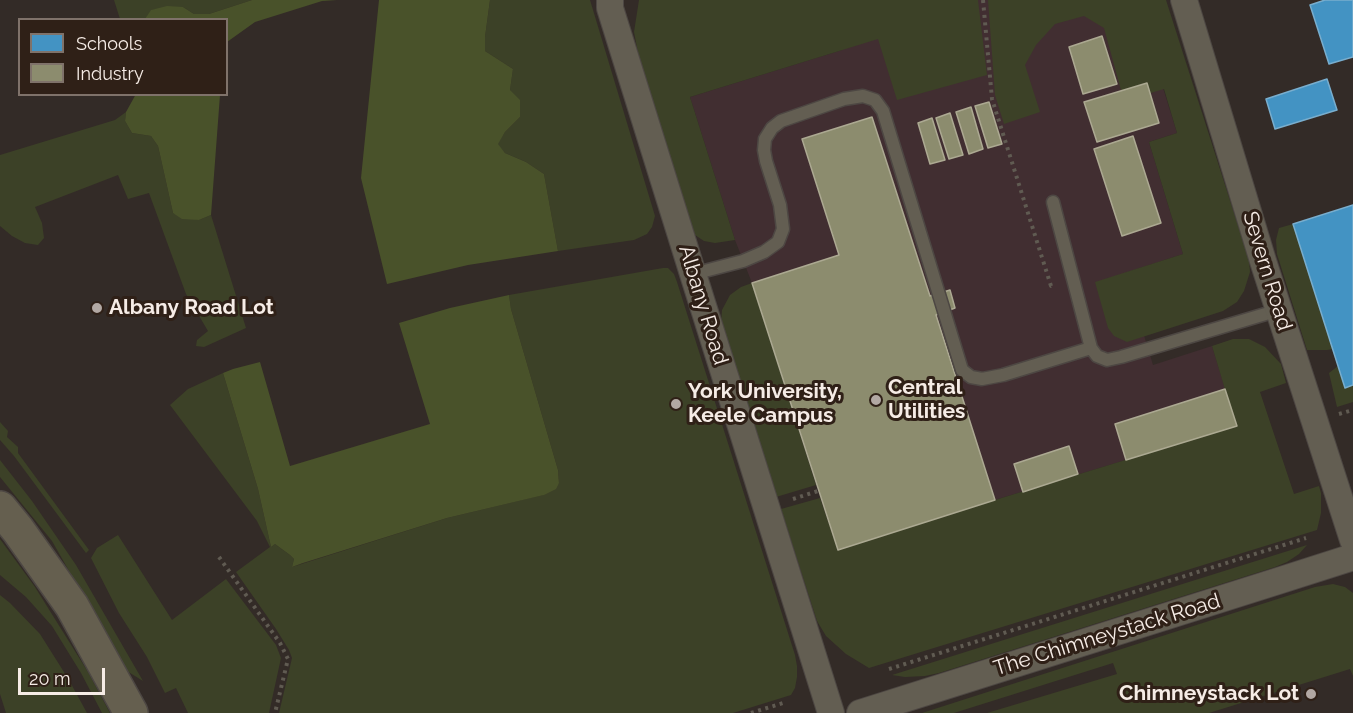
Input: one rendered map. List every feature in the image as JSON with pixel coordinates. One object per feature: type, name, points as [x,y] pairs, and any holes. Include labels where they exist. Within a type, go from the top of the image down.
[{"type":"street","name":"Albany Road","points":[[610,0],[610,8],[831,713]]},
{"type":"street","name":"Severn Road","points":[[1184,0],[1279,310],[1353,540]]},
{"type":"street","points":[[0,508],[72,606],[131,713]]},
{"type":"street","name":"The Chimneystack Road","points":[[864,712],[1353,557]]},
{"type":"lane","points":[[693,274],[743,261],[764,252],[778,242],[783,229],[780,205],[764,150],[765,139],[772,128],[782,121],[844,99],[863,96],[875,100],[883,111],[963,370],[971,377],[982,379],[1003,375],[1091,348]]},
{"type":"lane","points":[[1053,202],[1091,348],[1097,356],[1107,360],[1121,357],[1279,310]]},
{"type":"path","points":[[983,0],[992,99],[1051,286],[1074,279]]},
{"type":"path","points":[[889,669],[1306,538]]},
{"type":"path","points":[[219,557],[280,643],[288,659],[275,713]]},
{"type":"path","points":[[751,713],[783,703]]},
{"type":"shaded area","points":[[826,0],[1109,0],[1159,75],[1177,133],[1149,142],[1183,254],[1125,273],[1153,365],[1212,346],[1237,426],[838,550],[690,97],[842,50]]},
{"type":"green space","points":[[114,0],[252,0],[209,14],[194,14],[183,7],[152,10],[146,18],[120,18]]},
{"type":"green space","points":[[252,0],[337,0],[322,1],[255,22],[228,41],[228,18],[146,18],[151,10],[167,6],[183,7],[194,14],[209,14]]},
{"type":"green space","points":[[379,0],[490,0],[485,51],[513,69],[510,90],[520,100],[520,117],[505,132],[498,144],[505,153],[526,162],[544,174],[558,251],[468,265],[387,284],[361,178]]},
{"type":"green space","points":[[490,0],[590,0],[655,216],[647,234],[634,240],[558,251],[544,174],[526,162],[505,153],[497,144],[520,117],[510,90],[513,69],[485,51]]},
{"type":"green space","points":[[639,0],[978,0],[987,75],[897,100],[878,39],[690,97],[735,240],[715,243],[704,241],[695,235],[688,217],[641,68],[634,32]]},
{"type":"green space","points":[[988,0],[1166,0],[1249,260],[1250,272],[1244,291],[1237,302],[1223,311],[1127,342],[1114,336],[1108,328],[1095,282],[1183,254],[1149,142],[1177,133],[1164,89],[1124,101],[1104,28],[1084,16],[1055,24],[1036,45],[1025,65],[1040,112],[1004,124],[995,95]]},
{"type":"green space","points":[[135,96],[220,96],[211,215],[199,220],[182,219],[173,213],[158,146],[151,136],[132,133],[125,121],[126,112]]},
{"type":"green space","points":[[126,112],[125,121],[132,133],[151,136],[158,146],[173,213],[199,220],[211,215],[246,328],[204,347],[196,346],[197,340],[208,331],[186,294],[149,193],[128,199],[118,175],[35,207],[42,223],[44,238],[38,245],[25,243],[0,226],[0,155],[115,120]]},
{"type":"green space","points":[[1293,224],[1333,349],[1307,350],[1277,254],[1276,240],[1279,228]]},
{"type":"green space","points":[[668,268],[674,274],[677,282],[795,655],[797,677],[791,695],[733,713],[279,713],[292,658],[276,629],[236,572],[270,547],[257,521],[170,405],[188,389],[223,373],[258,489],[271,547],[275,544],[290,555],[294,559],[292,567],[447,518],[543,495],[559,483],[558,470],[511,309],[509,295]]},
{"type":"green space","points":[[752,283],[816,485],[776,497],[721,323],[722,310],[730,295]]},
{"type":"green space","points":[[509,295],[511,309],[558,470],[559,483],[556,489],[544,495],[447,518],[292,567],[294,559],[290,555],[275,544],[271,547],[258,489],[223,373],[260,362],[290,466],[430,424],[399,323],[450,308]]},
{"type":"green space","points":[[1233,339],[1249,339],[1265,347],[1281,364],[1286,383],[1260,392],[1294,494],[1319,486],[1321,513],[1317,530],[869,668],[846,654],[826,636],[817,621],[781,509],[820,498],[838,550],[1236,426],[1212,346]]},
{"type":"green space","points":[[1338,366],[1345,388],[1353,385],[1353,402],[1337,407],[1329,373]]},
{"type":"green space","points":[[0,422],[8,431],[7,437],[18,447],[18,453],[89,550],[86,553],[0,440]]},
{"type":"green space","points":[[0,460],[32,501],[76,565],[143,681],[122,668],[52,541],[0,477]]},
{"type":"green space","points":[[118,535],[172,620],[226,579],[276,645],[281,658],[269,713],[188,713],[176,688],[165,693],[147,657],[119,613],[91,558],[97,548]]},
{"type":"green space","points":[[0,539],[35,587],[88,672],[110,713],[102,713],[52,626],[26,597],[0,575]]},
{"type":"green space","points":[[1307,545],[1299,554],[1275,567],[939,673],[905,677],[892,675]]},
{"type":"green space","points":[[1333,584],[1345,587],[1353,593],[1353,676],[1350,669],[1209,713],[987,713],[1117,674],[1113,663],[954,713],[922,713],[1315,587]]},
{"type":"green space","points":[[0,595],[40,634],[87,713],[6,713],[0,694]]},
{"type":"building: Schools","points":[[1325,0],[1353,0],[1353,57],[1329,64],[1310,5]]},
{"type":"building: Schools","points":[[1327,79],[1337,110],[1275,129],[1266,99]]},
{"type":"building: Schools","points":[[1353,205],[1353,385],[1345,388],[1293,224]]},
{"type":"building: Industry","points":[[1102,36],[1117,84],[1083,94],[1069,47]]},
{"type":"building: Industry","points":[[1147,83],[1159,123],[1097,142],[1084,102]]},
{"type":"building: Industry","points":[[989,102],[1002,144],[988,148],[975,106]]},
{"type":"building: Industry","points":[[971,107],[983,149],[969,154],[956,112]]},
{"type":"building: Industry","points":[[950,113],[963,155],[949,159],[936,118]]},
{"type":"building: Industry","name":"Central Utilities","points":[[872,117],[930,296],[950,290],[955,308],[936,315],[995,500],[838,550],[752,283],[839,255],[802,139]]},
{"type":"building: Industry","points":[[932,118],[945,160],[930,164],[918,123]]},
{"type":"building: Industry","points":[[1133,136],[1161,223],[1122,236],[1094,149]]},
{"type":"building: Industry","points":[[1225,389],[1237,426],[1126,460],[1115,424]]},
{"type":"building: Industry","points":[[1069,446],[1078,474],[1023,492],[1014,464]]},
{"type":"place","name":"Albany Road Lot","points":[[97,308]]},
{"type":"place","name":"Central Utilities","points":[[876,400]]},
{"type":"place","name":"York University, Keele Campus","points":[[676,404]]},
{"type":"place","name":"Chimneystack Lot","points":[[1311,694]]}]
